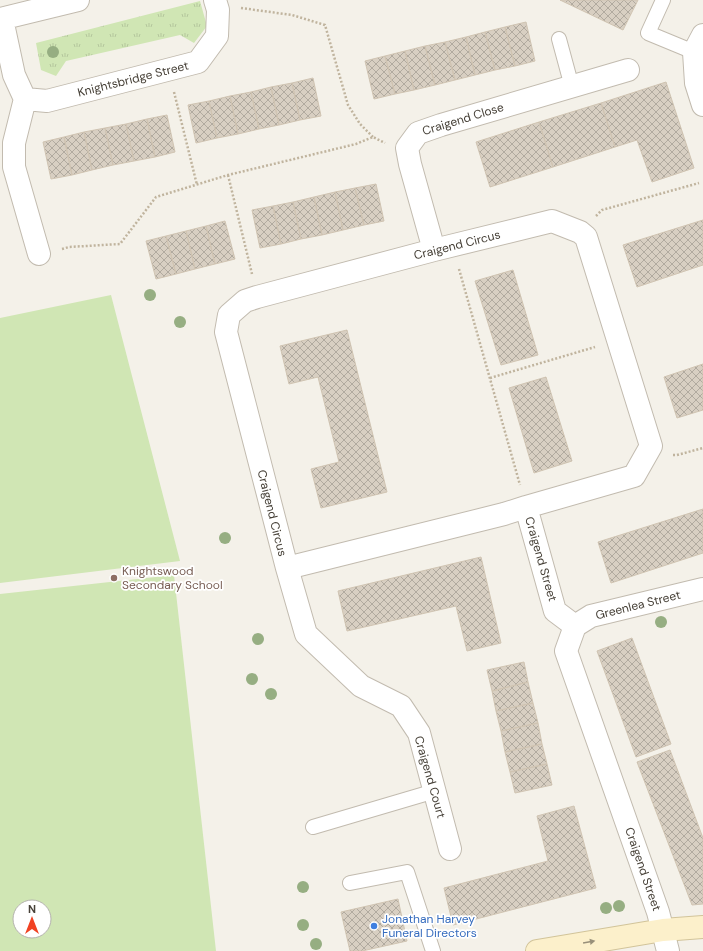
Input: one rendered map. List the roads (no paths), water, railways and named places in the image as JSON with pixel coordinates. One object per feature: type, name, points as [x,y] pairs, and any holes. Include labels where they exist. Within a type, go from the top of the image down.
[{"type":"street","points":[[38,254],[14,167],[14,143],[25,99],[14,75],[1,19],[78,0]]},
{"type":"street","name":"Knightsbridge Street","points":[[25,99],[47,101],[169,71],[198,62],[217,36],[217,5]]},
{"type":"street","points":[[698,43],[696,83],[703,105]]},
{"type":"street","name":"Craigend Close","points":[[443,248],[410,164],[406,148],[418,133],[441,124],[628,70]]},
{"type":"street","name":"Craigend Circus","points":[[287,568],[226,332],[229,315],[245,301],[257,297],[552,221],[580,232],[586,237],[651,446],[634,476],[526,507]]},
{"type":"street","name":"Craigend Street","points":[[287,568],[504,514],[526,507],[555,611],[575,626],[566,651],[658,912],[668,951]]},
{"type":"street","name":"Craigend Court","points":[[287,568],[306,634],[361,686],[401,706],[419,733],[450,849]]},
{"type":"street","name":"Greenlea Street","points":[[575,626],[591,616],[703,589]]},
{"type":"street","points":[[537,951],[663,930],[703,927]]},
{"type":"lane","points":[[663,0],[648,33],[698,43]]},
{"type":"lane","points":[[559,40],[572,87]]},
{"type":"lane","points":[[313,827],[435,792]]},
{"type":"lane","points":[[350,883],[407,872],[433,951]]},
{"type":"place","name":"Knightswood Secondary School","points":[[114,578]]},
{"type":"place","name":"Jonathan Harvey Funeral Directors","points":[[374,926]]}]
